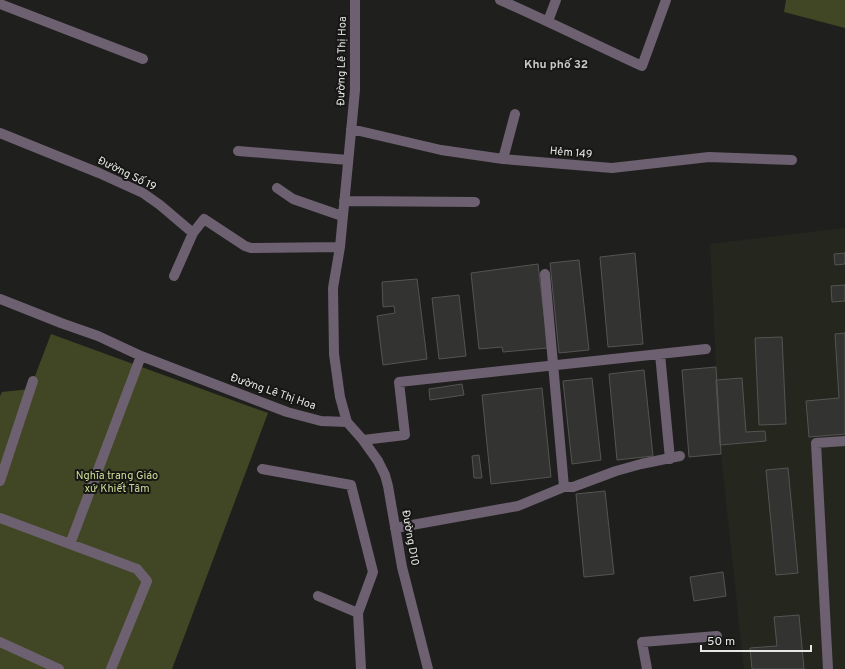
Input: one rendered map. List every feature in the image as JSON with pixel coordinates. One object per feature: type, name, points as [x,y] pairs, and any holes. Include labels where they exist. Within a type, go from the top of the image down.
[{"type":"street","name":"Đường Lê Thị Hoa","points":[[0,299],[98,336],[141,356],[287,412],[321,420],[347,422],[340,397],[334,354],[333,288],[340,247],[355,90],[355,0]]},
{"type":"street","points":[[500,0],[642,66],[666,0]]},
{"type":"street","points":[[548,21],[556,0]]},
{"type":"street","points":[[0,4],[143,59]]},
{"type":"street","points":[[503,159],[515,114]]},
{"type":"street","name":"Hẻm 149","points":[[351,129],[442,150],[503,159],[612,168],[708,158],[792,160]]},
{"type":"street","name":"Đường Số 19","points":[[0,132],[143,193],[160,205],[193,233]]},
{"type":"street","points":[[238,151],[348,160]]},
{"type":"street","points":[[277,188],[293,199],[342,216]]},
{"type":"street","points":[[344,201],[476,202]]},
{"type":"street","points":[[174,276],[193,233],[204,219],[245,246],[251,248],[340,247]]},
{"type":"street","points":[[545,274],[564,488]]},
{"type":"street","points":[[363,440],[405,434],[399,382],[706,349]]},
{"type":"street","points":[[395,528],[518,506],[564,488],[573,487],[616,471],[675,458],[660,354]]},
{"type":"street","points":[[70,544],[141,356]]},
{"type":"street","points":[[0,480],[33,381]]},
{"type":"street","name":"Đường D10","points":[[347,422],[363,440],[378,461],[385,475],[402,566],[428,669]]},
{"type":"street","points":[[828,669],[816,443],[845,441]]},
{"type":"street","points":[[262,469],[351,485],[373,572],[358,613],[362,669]]},
{"type":"street","points":[[0,518],[137,569],[147,581],[111,669]]},
{"type":"street","points":[[318,596],[358,613]]},
{"type":"street","points":[[647,669],[642,642],[717,636]]},
{"type":"street","points":[[0,642],[59,669]]},
{"type":"shaded area","points":[[845,228],[845,669],[744,669],[720,445],[710,244]]},
{"type":"green space","points":[[786,0],[845,0],[845,28],[784,12]]},
{"type":"green space","name":"Nghĩa trang Giáo xứ Khiết Tâm","points":[[51,334],[268,413],[172,669],[0,669],[0,396],[2,392],[30,389]]},
{"type":"building","points":[[635,253],[643,344],[608,347],[600,257]]},
{"type":"building","points":[[845,253],[845,264],[835,265],[834,254]]},
{"type":"building","points":[[579,260],[589,350],[559,353],[550,263]]},
{"type":"building","points":[[538,264],[548,348],[503,352],[502,347],[479,349],[471,273]]},
{"type":"building","points":[[417,279],[427,359],[383,365],[377,316],[395,313],[394,306],[383,307],[382,282]]},
{"type":"building","points":[[845,285],[845,301],[832,302],[831,286]]},
{"type":"building","points":[[459,295],[466,356],[439,359],[432,298]]},
{"type":"building","points":[[845,333],[845,434],[809,437],[806,401],[839,398],[835,334]]},
{"type":"building","points":[[782,337],[786,424],[759,425],[755,338]]},
{"type":"building","points":[[716,367],[721,454],[689,457],[682,370]]},
{"type":"building","points":[[644,370],[653,456],[617,460],[609,374]]},
{"type":"building","points":[[592,378],[601,460],[572,464],[563,381]]},
{"type":"building","points":[[742,378],[746,432],[765,431],[766,441],[720,445],[716,380]]},
{"type":"building","points":[[462,384],[464,395],[430,400],[429,389]]},
{"type":"building","points":[[542,388],[551,477],[491,484],[482,395]]},
{"type":"building","points":[[479,455],[482,478],[474,478],[472,456]]},
{"type":"building","points":[[788,468],[798,573],[776,575],[766,470]]},
{"type":"building","points":[[605,491],[614,574],[584,577],[576,494]]},
{"type":"building","points":[[723,572],[726,596],[694,601],[690,577]]},
{"type":"building","points":[[799,615],[804,669],[752,669],[750,648],[777,646],[774,617]]},
{"type":"district","name":"Khu phố 32","points":[[556,65]]}]
